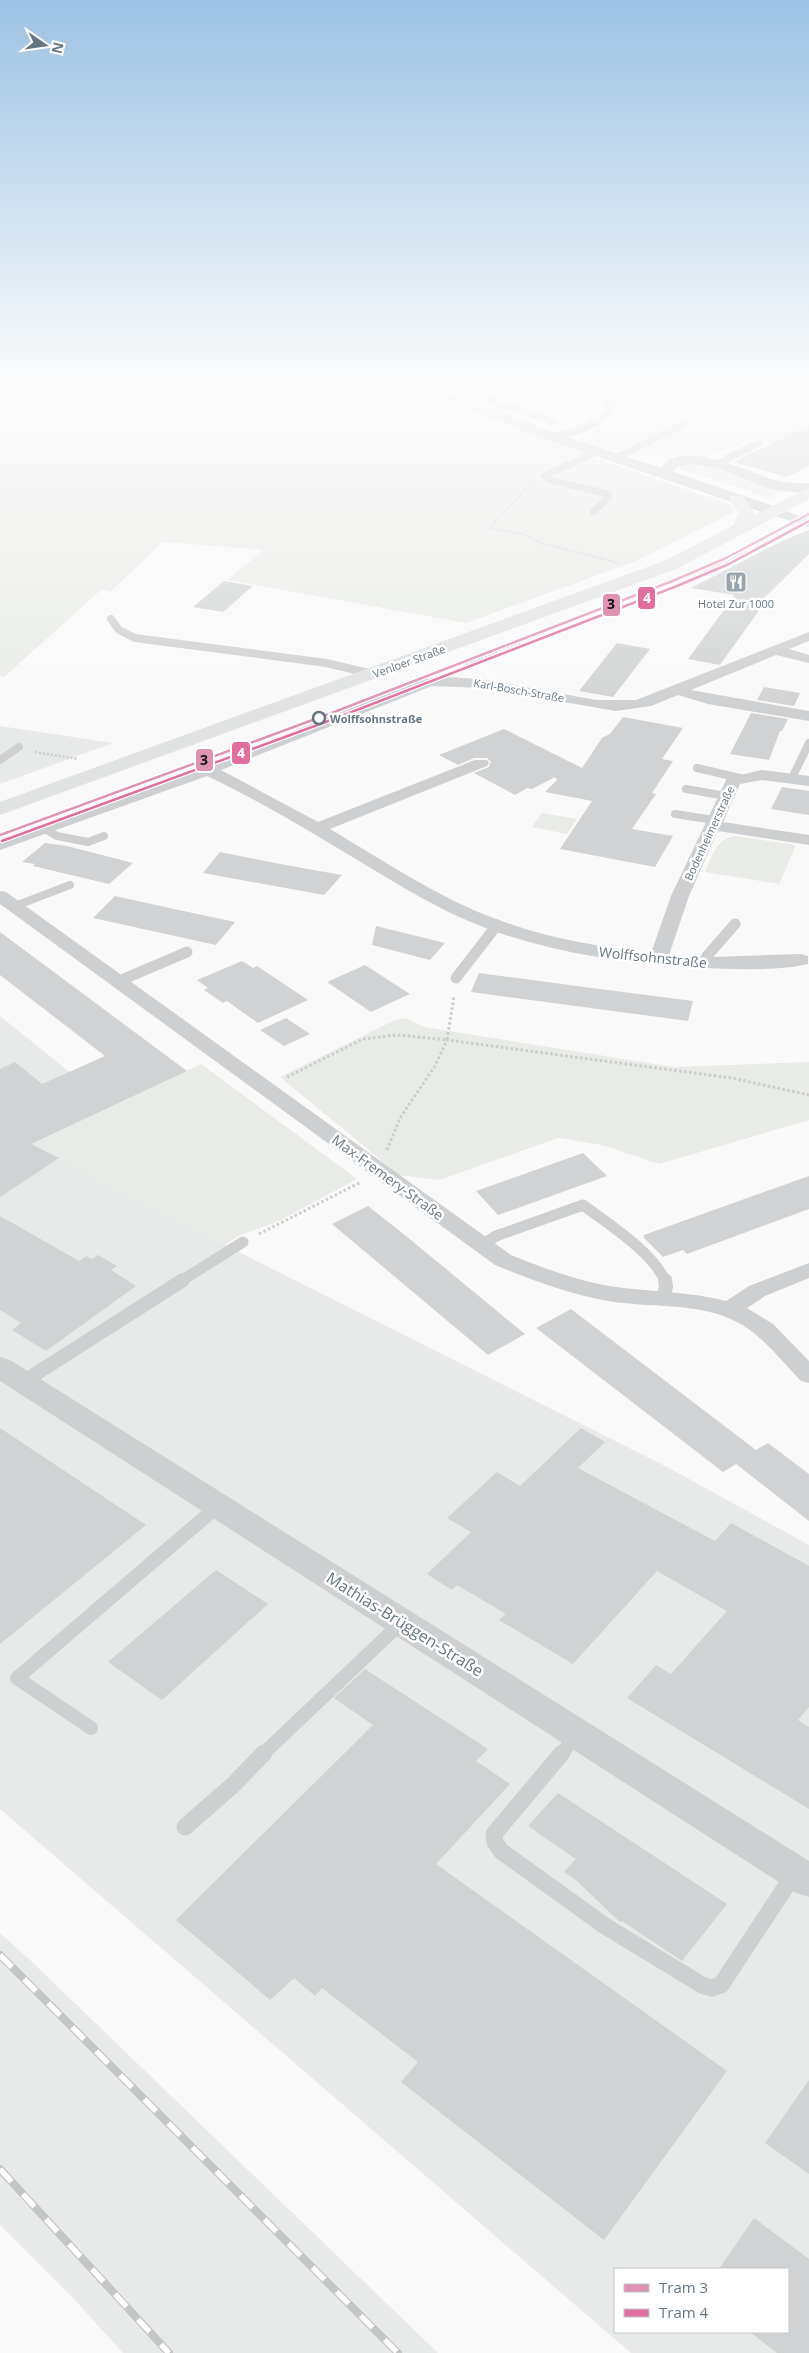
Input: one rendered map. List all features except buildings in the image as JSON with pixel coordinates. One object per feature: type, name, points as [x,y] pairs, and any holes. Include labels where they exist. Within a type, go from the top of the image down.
[{"type":"main road","name":"Venloer Straße","points":[[0,809],[670,565],[807,494]]},
{"type":"main road","points":[[737,499],[746,512],[742,526]]},
{"type":"street","points":[[723,494],[809,523]]},
{"type":"street","name":"Karl-Bosch-Straße","points":[[0,845],[208,770],[430,682],[453,680],[474,682],[618,707],[632,707],[809,636]]},
{"type":"street","points":[[774,650],[809,659]]},
{"type":"street","points":[[675,690],[708,698],[809,716]]},
{"type":"street","points":[[315,829],[481,764]]},
{"type":"street","name":"Wolffsohnstraße","points":[[208,770],[436,898],[497,925],[529,936],[573,947],[659,958],[727,964],[805,961]]},
{"type":"street","name":"Bodenheimerstraße","points":[[659,958],[680,896],[733,781],[746,775],[765,774],[809,780]]},
{"type":"street","points":[[713,823],[809,840]]},
{"type":"street","name":"Max-Fremery-Straße","points":[[8,901],[503,1260],[543,1277],[608,1293],[702,1303],[729,1310],[759,1324],[809,1376]]},
{"type":"street","points":[[729,1310],[757,1291],[809,1270]]},
{"type":"street","name":"Mathias-Brüggen-Straße","points":[[11,1375],[802,1876]]},
{"type":"lane","points":[[593,512],[603,505],[609,497],[607,494]]},
{"type":"lane","points":[[111,619],[118,630],[136,638],[326,663],[373,674]]},
{"type":"lane","points":[[792,778],[809,742]]},
{"type":"lane","points":[[0,760],[17,749]]},
{"type":"lane","points":[[697,768],[740,778]]},
{"type":"lane","points":[[686,789],[726,796]]},
{"type":"lane","points":[[675,814],[713,823]]},
{"type":"lane","points":[[45,829],[56,836],[88,842],[104,836]]},
{"type":"lane","points":[[8,901],[70,885]]},
{"type":"lane","points":[[705,962],[707,956],[735,924]]},
{"type":"lane","points":[[456,978],[497,925]]},
{"type":"lane","points":[[119,981],[188,952]]},
{"type":"lane","points":[[482,1245],[496,1236],[583,1205],[628,1240],[660,1270],[666,1283],[663,1299]]},
{"type":"lane","points":[[11,1375],[243,1242]]},
{"type":"lane","points":[[91,1728],[17,1678],[218,1506]]},
{"type":"lane","points":[[185,1827],[233,1785],[283,1733],[402,1622]]},
{"type":"lane","points":[[578,1734],[494,1834],[495,1842],[501,1851],[605,1926],[702,1985],[712,1988],[721,1985],[802,1876]]},
{"type":"path","points":[[521,494],[490,528],[523,534],[541,543],[602,557],[624,566]]},
{"type":"path","points":[[17,749],[84,760]]},
{"type":"path","points":[[243,1242],[382,1172],[388,1146],[400,1118],[435,1066],[447,1040],[456,978]]},
{"type":"path","points":[[266,1087],[364,1039],[397,1036],[447,1040],[732,1078],[809,1095]]},
{"type":"shaded area","points":[[0,494],[699,494],[729,504],[734,512],[636,561],[466,623],[227,580],[264,550],[163,542],[110,592],[102,589],[4,677],[0,676]]},
{"type":"shaded area","points":[[758,494],[778,494],[771,498]]},
{"type":"shaded area","points":[[0,726],[113,743],[0,784]]},
{"type":"shaded area","points":[[542,813],[577,819],[567,834],[532,827]]},
{"type":"shaded area","points":[[734,836],[796,845],[779,884],[705,872],[719,845]]},
{"type":"shaded area","points":[[0,1016],[112,1106],[32,1144],[225,1245],[669,1468],[809,1545],[809,2353],[631,2353],[0,1809]]},
{"type":"shaded area","points":[[406,1018],[424,1027],[674,1067],[809,1062],[809,1120],[659,1164],[602,1145],[558,1138],[439,1180],[399,1175],[280,1077],[393,1021]]},
{"type":"shaded area","points":[[201,1064],[357,1179],[279,1221],[238,1236],[225,1245],[32,1144]]},
{"type":"shaded area","points":[[0,1933],[438,2353],[123,2353],[73,2298],[0,2225]]},
{"type":"railway","points":[[0,1955],[398,2353]]},
{"type":"railway","points":[[0,2169],[169,2353]]},
{"type":"tram line","name":"3","points":[[0,835],[329,714],[675,580],[726,558],[809,514]]},
{"type":"tram line","name":"4","points":[[2,841],[331,720],[677,586],[729,564],[809,521]]},
{"type":"place","name":"Hotel Zur 1000","points":[[736,582]]},
{"type":"place","name":"Wolffsohnstraße","points":[[319,718]]}]
